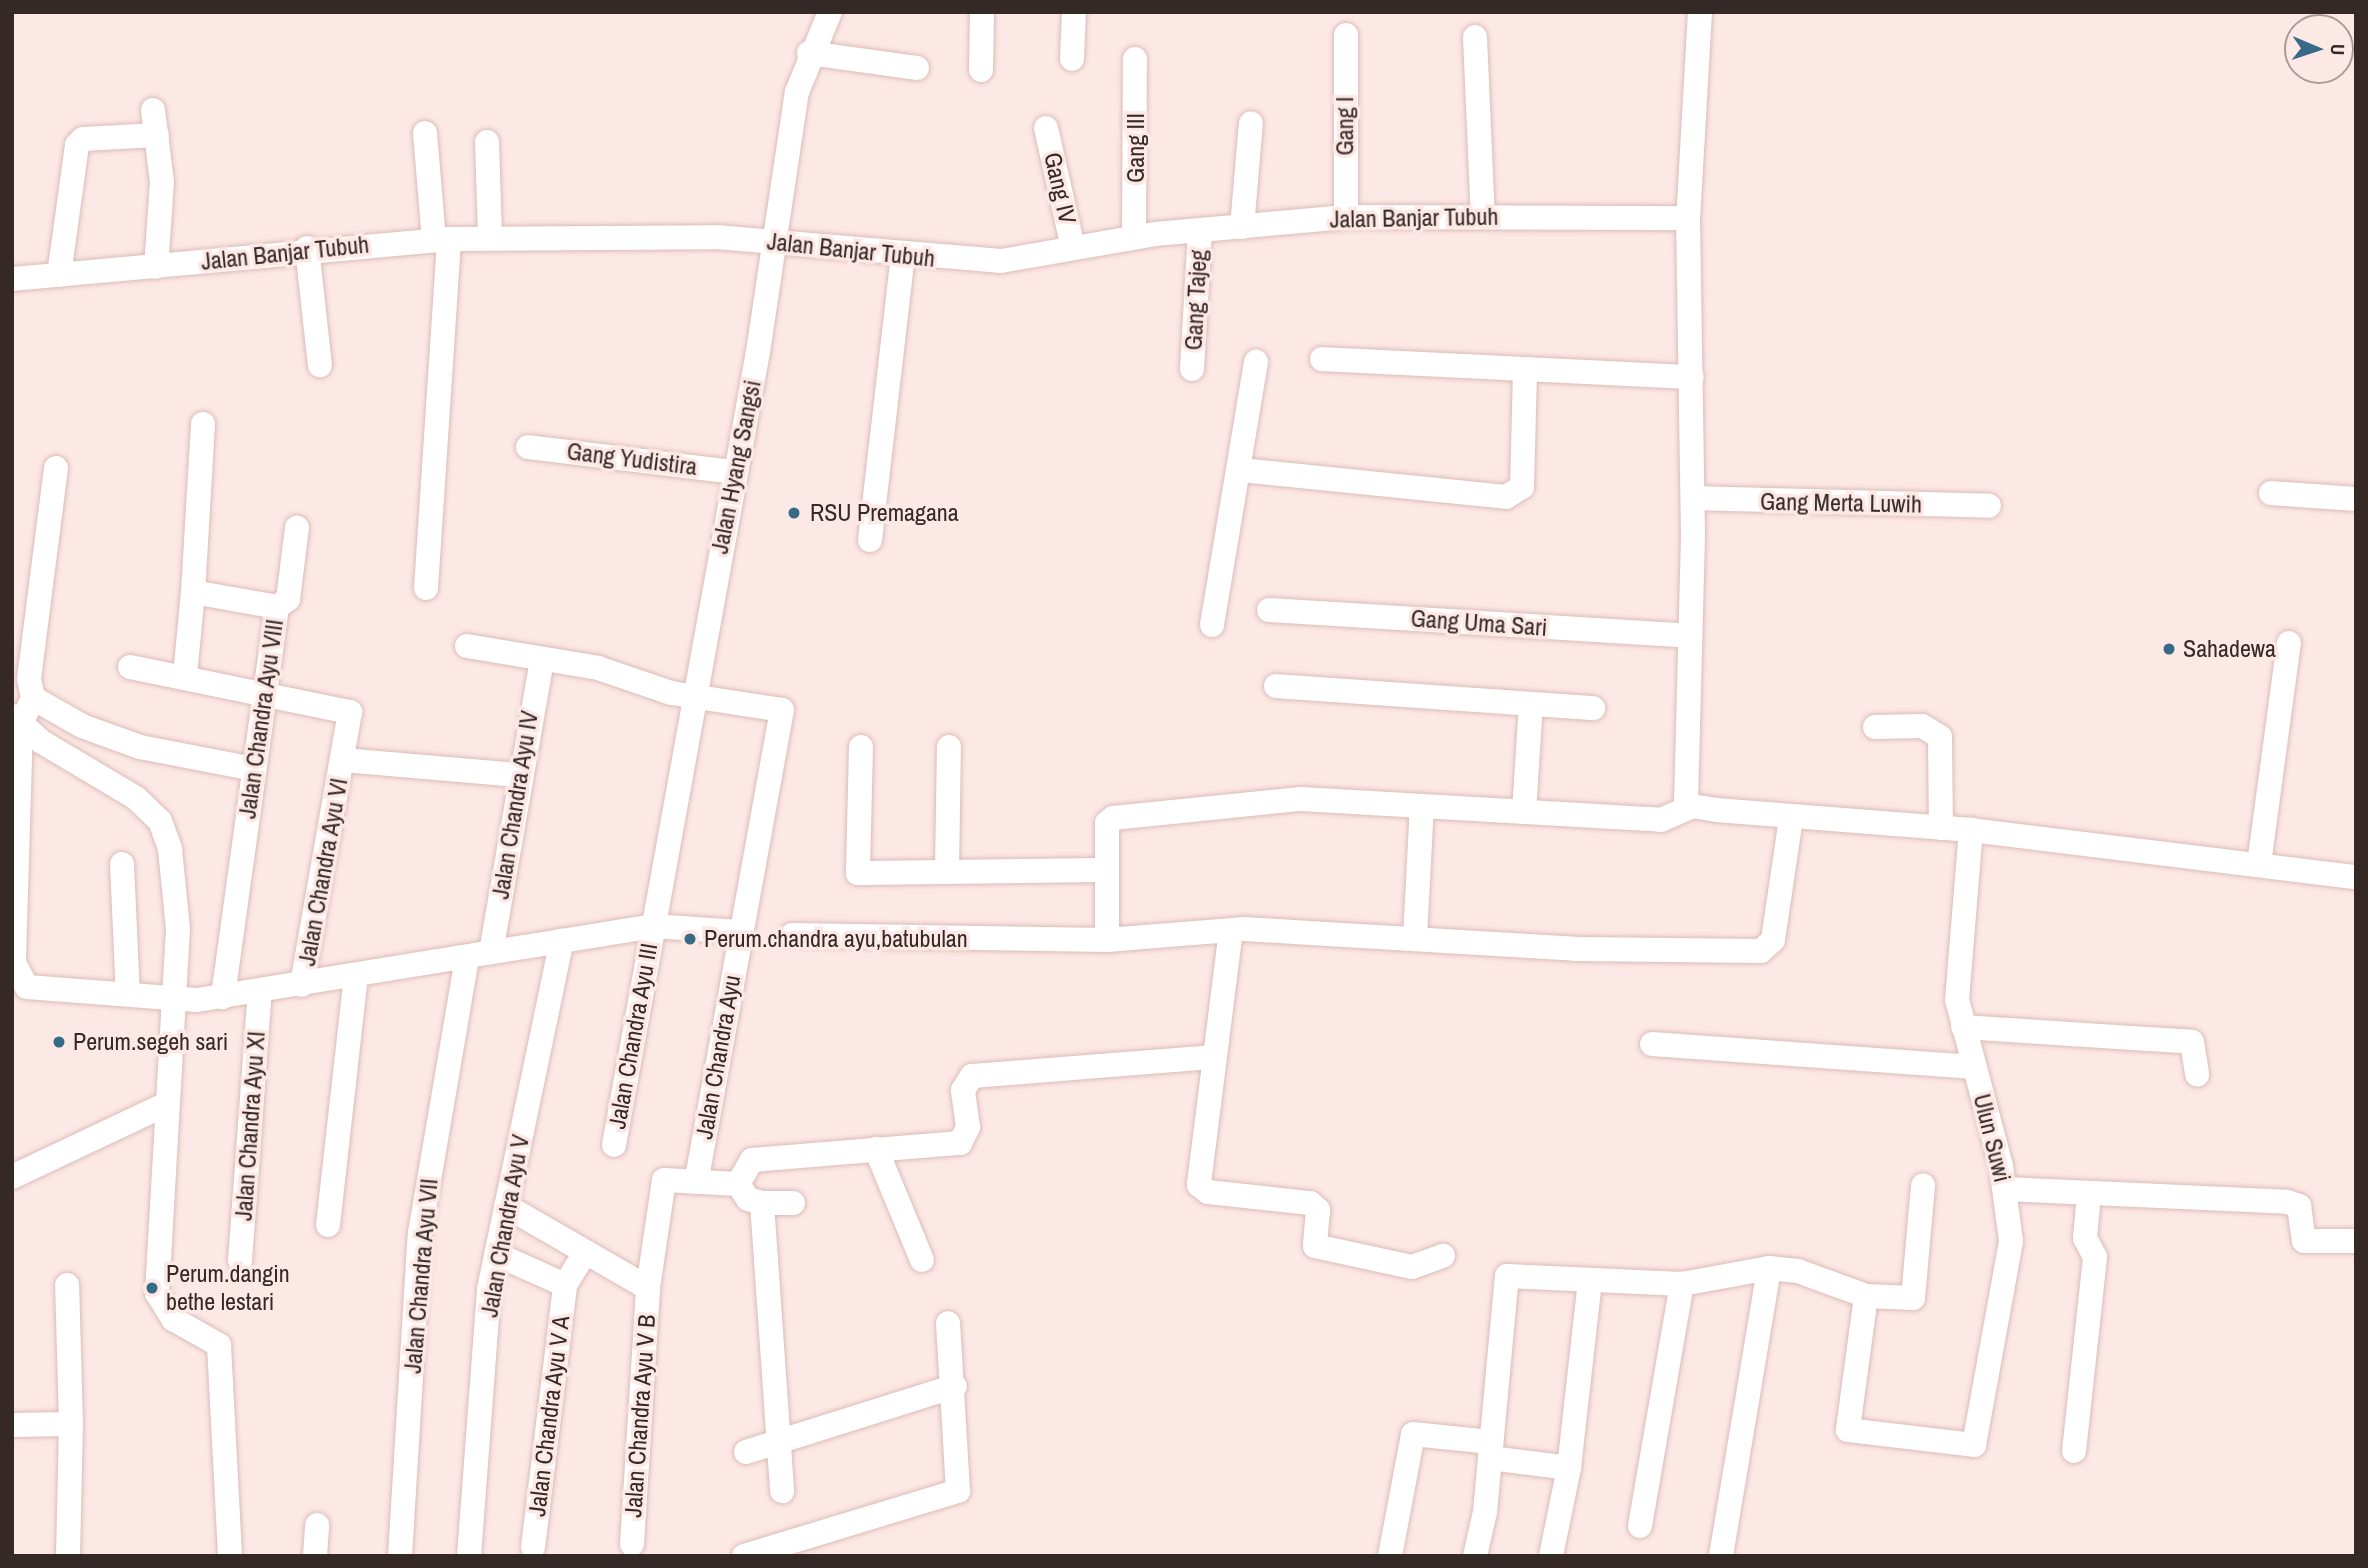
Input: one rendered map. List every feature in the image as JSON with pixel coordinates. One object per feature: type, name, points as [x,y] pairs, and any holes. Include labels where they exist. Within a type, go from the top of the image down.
[{"type":"street","name":"Jalan Hyang Sangsi","points":[[653,926],[809,53],[830,12]]},
{"type":"street","points":[[981,70],[982,12]]},
{"type":"street","points":[[1072,59],[1074,12]]},
{"type":"street","points":[[1692,806],[1683,786],[1690,636],[1692,498],[1688,218],[1700,12]]},
{"type":"street","name":"Gang I","points":[[1346,34],[1346,217]]},
{"type":"street","points":[[1475,37],[1483,217]]},
{"type":"street","points":[[809,53],[917,68]]},
{"type":"street","name":"Gang III","points":[[1134,236],[1135,59]]},
{"type":"street","points":[[153,110],[162,182],[156,267]]},
{"type":"street","points":[[1242,227],[1251,123]]},
{"type":"street","name":"Gang IV","points":[[1046,128],[1073,248]]},
{"type":"street","points":[[425,133],[442,239],[426,588]]},
{"type":"street","points":[[59,275],[77,145],[83,139],[157,135]]},
{"type":"street","points":[[486,142],[490,239]]},
{"type":"street","name":"Jalan Banjar Tubuh","points":[[12,279],[156,267],[307,248],[442,239],[775,242],[903,256],[1001,261],[1134,236],[1346,217],[1688,218]]},
{"type":"street","name":"Gang Tajeg","points":[[1192,369],[1200,231]]},
{"type":"street","points":[[307,248],[320,365]]},
{"type":"street","points":[[870,540],[903,256]]},
{"type":"street","points":[[1322,359],[1692,377]]},
{"type":"street","points":[[1212,625],[1241,470],[1256,362]]},
{"type":"street","points":[[1241,470],[1506,498],[1522,487],[1525,370]]},
{"type":"street","points":[[185,676],[203,425]]},
{"type":"street","name":"Gang Yudistira","points":[[528,447],[735,472]]},
{"type":"street","points":[[56,468],[29,679],[33,698],[17,720],[13,963],[18,979],[42,990],[128,994],[173,1001],[223,998],[653,926],[740,932]]},
{"type":"street","points":[[2272,493],[2356,499]]},
{"type":"street","name":"Gang Merta Luwih","points":[[1692,498],[1989,506]]},
{"type":"street","points":[[277,607],[288,599],[297,528]]},
{"type":"street","name":"Jalan Chandra Ayu VIII","points":[[193,592],[277,607],[223,998]]},
{"type":"street","name":"Gang Uma Sari","points":[[1269,610],[1690,636]]},
{"type":"street","points":[[2259,864],[2289,643]]},
{"type":"street","points":[[467,646],[542,659],[693,698]]},
{"type":"street","name":"Jalan Chandra Ayu IV","points":[[491,952],[517,775],[542,659]]},
{"type":"street","points":[[130,667],[264,692]]},
{"type":"street","points":[[1276,686],[1593,708]]},
{"type":"street","name":"Jalan Chandra Ayu VI","points":[[264,692],[346,707],[344,760],[302,985]]},
{"type":"street","points":[[33,698],[82,726],[140,747],[254,769]]},
{"type":"street","name":"Jalan Chandra Ayu","points":[[693,698],[782,709],[696,1181]]},
{"type":"street","points":[[1524,813],[1531,704]]},
{"type":"street","points":[[17,720],[136,798],[164,829],[178,917],[164,1105],[157,1293],[173,1319],[219,1345],[230,1556]]},
{"type":"street","points":[[1875,727],[1922,726],[1940,737],[1941,828]]},
{"type":"street","points":[[861,747],[858,873],[1106,870]]},
{"type":"street","points":[[947,871],[949,747]]},
{"type":"street","points":[[344,760],[517,775]]},
{"type":"street","points":[[1108,940],[1107,823],[1113,818],[1301,799],[1661,820],[1692,806],[1791,818],[1971,830],[2356,877]]},
{"type":"street","points":[[1416,938],[1422,806]]},
{"type":"street","points":[[792,935],[1108,940],[1231,930],[1670,953],[1772,946],[1791,818]]},
{"type":"street","name":"Ulun Suwi","points":[[1866,1296],[1848,1430],[1974,1445],[2010,1255],[2005,1189],[1963,1027],[1956,986],[1971,830]]},
{"type":"street","points":[[122,864],[128,994]]},
{"type":"street","name":"Jalan Chandra Ayu III","points":[[614,1146],[653,926]]},
{"type":"street","points":[[1231,930],[1212,1056],[1198,1181],[1204,1191],[1310,1203],[1318,1210],[1315,1246],[1412,1267],[1443,1256]]},
{"type":"street","name":"Jalan Chandra Ayu V","points":[[469,1556],[496,1254],[562,941]]},
{"type":"street","name":"Jalan Chandra Ayu VII","points":[[400,1556],[420,1233],[467,957]]},
{"type":"street","points":[[328,1225],[356,976]]},
{"type":"street","name":"Jalan Chandra Ayu XI","points":[[240,1261],[260,991]]},
{"type":"street","points":[[1963,1027],[2192,1042],[2197,1074]]},
{"type":"street","points":[[1651,1044],[1974,1067]]},
{"type":"street","points":[[738,1184],[752,1160],[960,1143],[968,1127],[963,1090],[972,1076],[1212,1056]]},
{"type":"street","points":[[12,1177],[164,1105]]},
{"type":"street","points":[[876,1149],[922,1260]]},
{"type":"street","name":"Jalan Chandra Ayu V B","points":[[632,1544],[648,1288],[664,1180],[696,1181]]},
{"type":"street","points":[[696,1181],[738,1184]]},
{"type":"street","points":[[738,1184],[748,1199],[762,1203],[793,1203]]},
{"type":"street","points":[[1475,1556],[1490,1450],[1507,1276],[1682,1284],[1769,1268],[1798,1270],[1866,1296],[1906,1300],[1917,1292],[1923,1185]]},
{"type":"street","points":[[2005,1189],[2295,1203],[2304,1241],[2356,1241]]},
{"type":"street","points":[[2074,1451],[2095,1257],[2085,1238],[2089,1194]]},
{"type":"street","points":[[762,1203],[774,1443],[782,1491]]},
{"type":"street","points":[[506,1206],[648,1288]]},
{"type":"street","points":[[496,1254],[565,1285],[586,1252]]},
{"type":"street","points":[[1721,1556],[1769,1268]]},
{"type":"street","points":[[1552,1556],[1569,1468],[1590,1280]]},
{"type":"street","points":[[1640,1526],[1682,1284]]},
{"type":"street","name":"Jalan Chandra Ayu V A","points":[[533,1547],[565,1285]]},
{"type":"street","points":[[67,1286],[71,1424],[68,1556]]},
{"type":"street","points":[[744,1556],[958,1491],[955,1386],[948,1323]]},
{"type":"street","points":[[746,1452],[955,1386]]},
{"type":"street","points":[[12,1425],[71,1424]]},
{"type":"street","points":[[1390,1556],[1413,1434],[1569,1468]]},
{"type":"street","points":[[315,1556],[317,1525]]},
{"type":"place","name":"RSU Premagana","points":[[794,513]]},
{"type":"place","name":"Sahadewa","points":[[2169,649]]},
{"type":"place","name":"Perum.chandra ayu,batubulan","points":[[690,939]]},
{"type":"place","name":"Perum.segeh sari","points":[[59,1042]]},
{"type":"place","name":"Perum.dangin bethe lestari","points":[[152,1288]]}]
